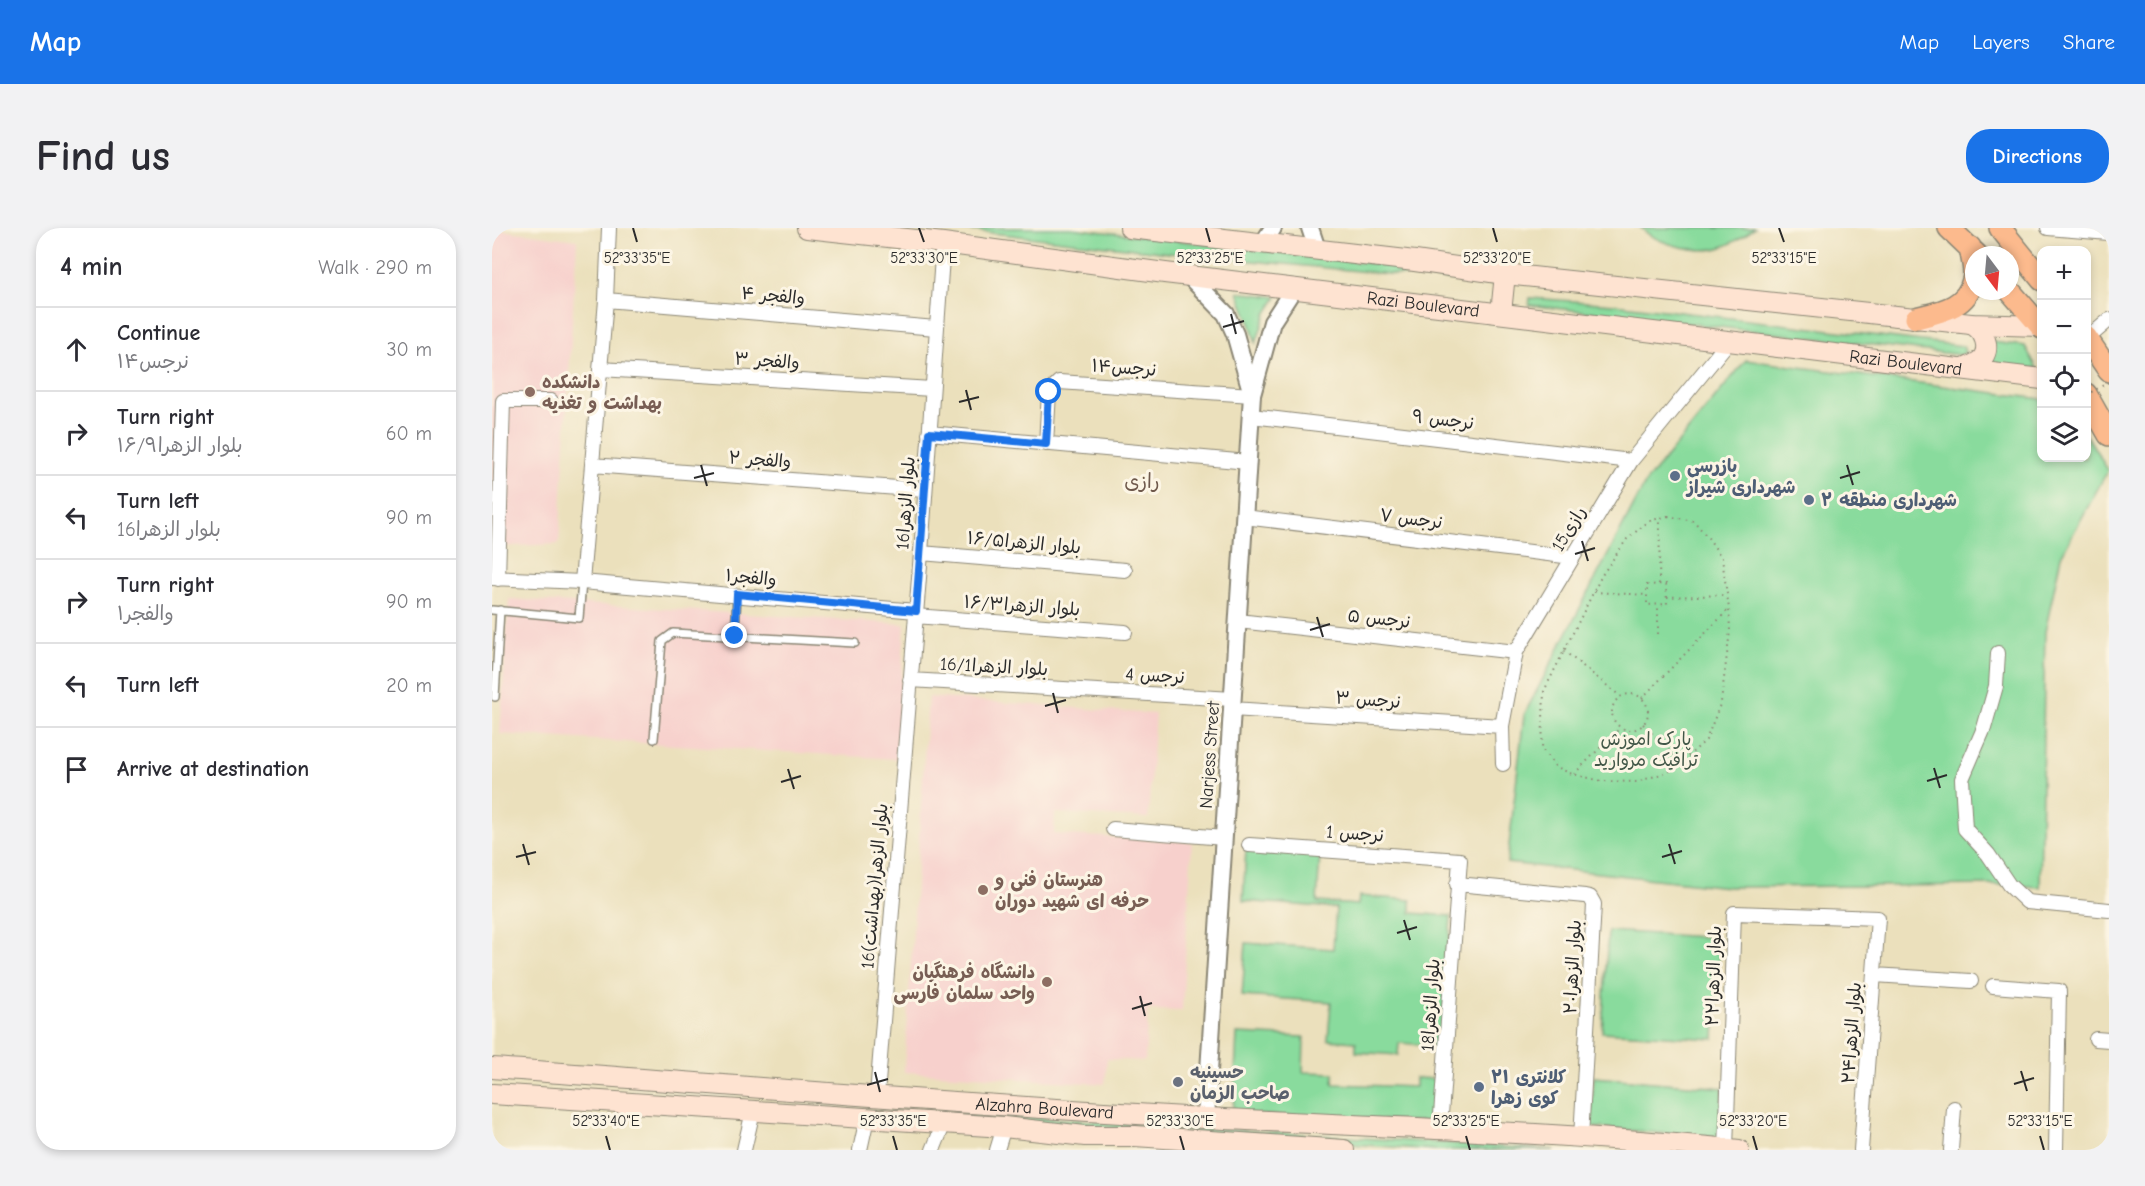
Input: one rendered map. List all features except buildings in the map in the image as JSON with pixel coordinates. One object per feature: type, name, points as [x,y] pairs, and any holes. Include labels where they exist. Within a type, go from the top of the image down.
[{"type":"main road","name":"Razi Boulevard","points":[[807,228],[2037,378]]},
{"type":"main road","points":[[1130,228],[1268,235],[1317,249],[1505,274],[1971,324],[2037,327]]},
{"type":"main road","points":[[1949,228],[1969,246]]},
{"type":"main road","points":[[2000,228],[2037,274]]},
{"type":"main road","points":[[1501,313],[1505,274]]},
{"type":"main road","points":[[1916,318],[1952,308],[1965,297]]},
{"type":"main road","points":[[2018,300],[2037,322]]},
{"type":"main road","points":[[1964,369],[1979,362],[1987,344],[1983,334],[1971,324]]},
{"type":"main road","points":[[2091,404],[2109,435]]},
{"type":"main road","name":"Alzahra Boulevard","points":[[492,1068],[1206,1118],[1440,1128],[1581,1138],[1624,1144],[1733,1149]]},
{"type":"main road","name":"Alzahra Boulevard","points":[[492,1094],[1004,1127],[1084,1143],[1344,1150]]},
{"type":"main road","points":[[950,1124],[960,1101]]},
{"type":"street","points":[[582,582],[606,300],[609,228]]},
{"type":"street","points":[[1310,228],[1317,249]]},
{"type":"street","points":[[2048,228],[2109,233]]},
{"type":"street","name":"16بلوار الزهرا","points":[[910,680],[943,243]]},
{"type":"street","points":[[1189,276],[1226,314],[1235,334],[1252,395]]},
{"type":"street","points":[[1252,395],[1272,322],[1294,288]]},
{"type":"street","name":"والفجر ۴","points":[[606,300],[936,328]]},
{"type":"street","points":[[2101,356],[2109,320]]},
{"type":"street","name":"15رازی","points":[[1503,764],[1502,726],[1516,652],[1631,461],[1729,341]]},
{"type":"street","name":"والفجر ۳","points":[[600,369],[932,389]]},
{"type":"street","name":"نرجس۱۴","points":[[1046,444],[1049,392],[1059,382],[1252,395]]},
{"type":"street","name":"Narjess Street","points":[[1206,1118],[1252,395]]},
{"type":"street","points":[[495,579],[503,401],[550,401]]},
{"type":"street","name":"نرجس ۹","points":[[1251,416],[1631,461]]},
{"type":"street","points":[[929,433],[1248,462]]},
{"type":"street","name":"والفجر ۲","points":[[592,465],[924,490]]},
{"type":"street","name":"نرجس ۷","points":[[1244,517],[1572,557]]},
{"type":"street","name":"بلوار الزهرا۱۶/۵","points":[[921,553],[1125,570]]},
{"type":"street","name":"والفجر۱","points":[[495,579],[582,582],[737,594],[916,613]]},
{"type":"street","name":"بلوار الزهرا۱۶/۳","points":[[916,613],[1125,632]]},
{"type":"street","name":"نرجس ۵","points":[[1238,621],[1516,652]]},
{"type":"street","points":[[1998,653],[1996,686],[1984,728],[1962,779],[1965,829],[1988,854],[2009,885],[2027,902],[2109,910]]},
{"type":"street","name":"بلوار الزهرا16/1","points":[[910,680],[1075,689]]},
{"type":"street","name":"16بلوار الزهرا(بهداشت)","points":[[877,1095],[910,680]]},
{"type":"street","name":"4 نرجس","points":[[1075,689],[1233,704]]},
{"type":"street","name":"نرجس ۳","points":[[1233,704],[1502,726]]},
{"type":"street","points":[[1113,829],[1224,838]]},
{"type":"street","name":"1 نرجس","points":[[1249,845],[1460,860]]},
{"type":"street","name":"18بلوار الزهرا","points":[[1440,1128],[1460,860]]},
{"type":"street","name":"بلوار الزهرا۲۰","points":[[1457,884],[1585,896],[1590,897],[1594,904],[1581,1138]]},
{"type":"street","name":"بلوار الزهرا۲۲","points":[[1733,1149],[1734,913],[1878,918]]},
{"type":"street","name":"بلوار الزهرا۲۴","points":[[1861,1150],[1878,918]]},
{"type":"street","points":[[1874,975],[1971,981]]},
{"type":"street","points":[[1993,986],[2060,991],[2056,1150]]},
{"type":"street","points":[[1951,1150],[1954,1108]]},
{"type":"street","points":[[744,1150],[753,1111]]},
{"type":"street","points":[[860,1150],[867,1118]]},
{"type":"street","points":[[933,1150],[950,1124]]},
{"type":"street","points":[[998,1150],[1004,1127]]},
{"type":"lane","points":[[495,697],[496,610],[579,618],[582,582]]},
{"type":"lane","points":[[735,636],[737,594]]},
{"type":"lane","points":[[654,739],[662,641],[673,633],[855,643]]},
{"type":"path","points":[[2091,392],[2109,382]]},
{"type":"path","points":[[1668,516],[1694,521],[1722,558],[1728,595],[1730,631],[1721,702],[1706,740],[1673,770],[1637,782],[1601,781],[1574,774],[1555,766],[1542,749],[1544,691],[1602,575],[1627,539],[1649,521],[1660,518],[1668,516]]},
{"type":"path","points":[[1659,584],[1660,518]]},
{"type":"path","points":[[1666,584],[1667,604],[1647,605],[1647,595],[1647,585],[1666,584]]},
{"type":"path","points":[[1594,592],[1647,595]]},
{"type":"path","points":[[1667,597],[1728,595]]},
{"type":"path","points":[[1658,605],[1658,634]]},
{"type":"path","points":[[1642,698],[1729,609]]},
{"type":"path","points":[[1564,651],[1620,696]]},
{"type":"path","points":[[1631,693],[1642,698],[1648,708],[1643,724],[1632,730],[1620,728],[1612,718],[1611,712],[1615,700],[1620,696],[1631,693]]},
{"type":"path","points":[[1643,724],[1681,763]]},
{"type":"path","points":[[1574,774],[1620,728]]},
{"type":"shaded area","name":"دانشکده بهداشت و تغذیه","points":[[492,229],[577,240],[559,544],[492,547]]},
{"type":"shaded area","points":[[509,599],[905,624],[896,759],[500,734]]},
{"type":"shaded area","points":[[928,697],[1155,714],[1148,818],[1055,813],[1054,834],[1192,842],[1182,1011],[1148,1010],[1145,1061],[1107,1059],[1105,1084],[904,1072]]},
{"type":"green space","points":[[949,228],[1071,228],[1496,278],[1492,284],[1178,254]]},
{"type":"green space","points":[[1641,228],[1755,228],[1726,245],[1702,250],[1668,243],[1648,234]]},
{"type":"green space","points":[[1238,292],[1277,297],[1266,314],[1256,343],[1249,320]]},
{"type":"green space","points":[[1530,298],[1614,304],[1963,346],[1965,352],[1961,355],[1529,305]]},
{"type":"green space","points":[[1992,342],[2025,346],[2037,368],[1985,366]]},
{"type":"green space","name":"پارک اموزش ترافیک مروارید","points":[[1746,360],[2037,398],[2037,462],[2091,462],[2091,442],[2108,470],[2061,556],[2045,632],[2040,887],[2009,885],[1728,887],[1507,863],[1524,715],[1646,482]]},
{"type":"green space","points":[[1246,849],[1320,854],[1317,902],[1358,905],[1359,896],[1411,900],[1411,913],[1451,916],[1442,1046],[1399,1043],[1398,1055],[1356,1052],[1356,1042],[1328,1040],[1331,1002],[1242,996],[1246,943],[1333,949],[1336,908],[1243,901]]},
{"type":"green space","points":[[1608,931],[1720,938],[1714,1039],[1602,1032]]},
{"type":"green space","points":[[1237,1034],[1304,1037],[1303,1072],[1334,1073],[1333,1084],[1415,1087],[1415,1078],[1438,1079],[1437,1122],[1233,1114]]},
{"type":"green space","points":[[1594,1077],[1723,1088],[1719,1138],[1590,1127]]},
{"type":"green space","points":[[962,1113],[1555,1150],[1435,1150],[961,1117]]},
{"type":"place","name":"دانشکده بهداشت و تغذیه","points":[[530,392]]},
{"type":"place","name":"بازرسی شهرداری شیراز","points":[[1675,476]]},
{"type":"place","name":"شهرداری منطقه ۲","points":[[1809,500]]},
{"type":"place","name":"هنرستان فنی و حرفه ای شهید دوران","points":[[983,890]]},
{"type":"place","name":"دانشگاه فرهنگیان واحد سلمان فارسی","points":[[1047,982]]},
{"type":"place","name":"حسینیه صاحب الزمان","points":[[1178,1082]]},
{"type":"place","name":"کلانتری ۲۱ کوی زهرا","points":[[1479,1087]]},
{"type":"district","name":"رازی","points":[[1142,481]]},
{"type":"route","points":[[735,636],[737,594],[916,611],[929,433],[1046,444],[1049,392]]}]
